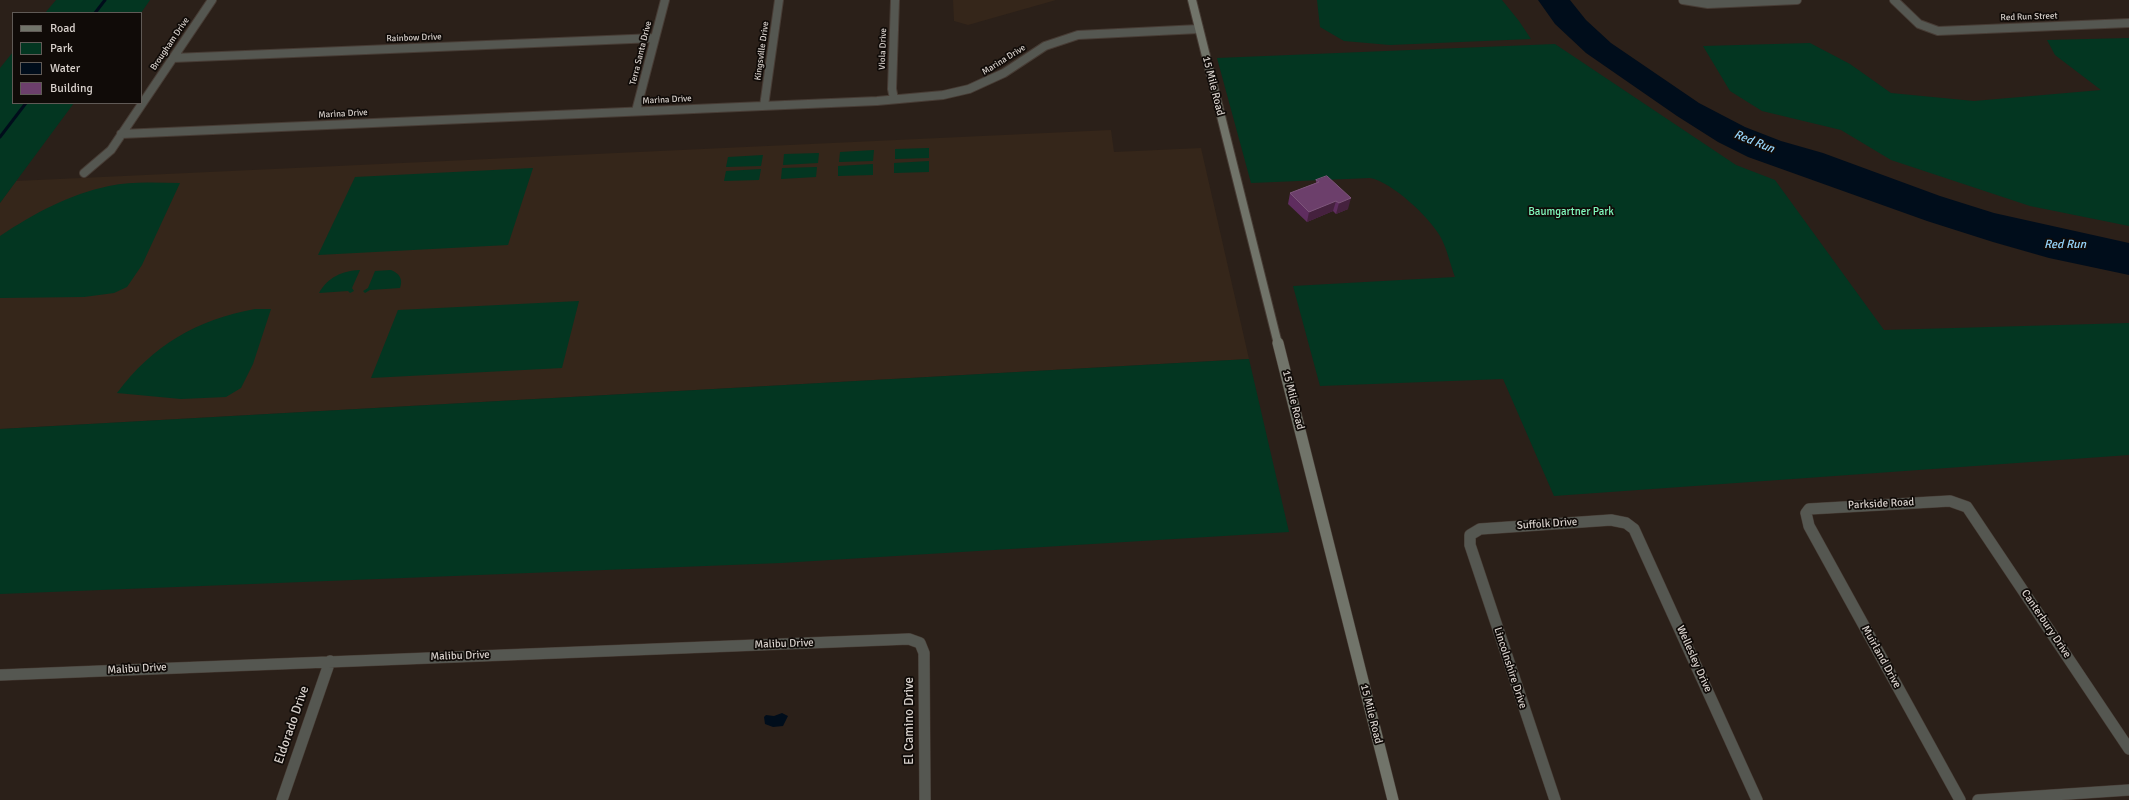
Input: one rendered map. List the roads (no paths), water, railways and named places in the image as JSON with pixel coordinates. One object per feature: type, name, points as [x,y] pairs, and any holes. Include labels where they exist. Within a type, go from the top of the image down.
[{"type":"main road","name":"15 Mile Road","points":[[1192,0],[1393,800]]},
{"type":"street","name":"Brougham Drive","points":[[142,103],[212,0]]},
{"type":"street","name":"Terra Santa Drive","points":[[636,111],[665,0]]},
{"type":"street","name":"Kingsville Drive","points":[[764,106],[779,0]]},
{"type":"street","name":"Viola Drive","points":[[894,99],[892,89],[895,0]]},
{"type":"street","points":[[1683,0],[1708,4],[1797,0]]},
{"type":"street","name":"Red Run Street","points":[[1894,0],[1919,24],[1931,29],[1946,31],[2129,23]]},
{"type":"street","name":"Marina Drive","points":[[121,134],[764,106],[943,95],[969,89],[985,83],[1004,73],[1045,46],[1078,35],[1199,29]]},
{"type":"street","name":"Rainbow Drive","points":[[173,58],[655,38]]},
{"type":"street","name":"Brougham Drive","points":[[84,173],[104,157],[142,104]]},
{"type":"street","name":"Parkside Road","points":[[1806,513],[1809,509],[1815,508],[1950,501],[1959,503]]},
{"type":"street","name":"Canterbury Drive","points":[[1959,503],[1973,514],[2129,749]]},
{"type":"street","name":"Muirland Drive","points":[[1806,513],[1809,526],[1960,800]]},
{"type":"street","name":"Suffolk Drive","points":[[1470,535],[1480,529],[1611,520],[1626,522]]},
{"type":"street","name":"Wellesley Drive","points":[[1626,522],[1633,526],[1637,532],[1757,800]]},
{"type":"street","name":"Lincolnshire Drive","points":[[1470,535],[1470,545],[1554,800]]},
{"type":"street","name":"Malibu Drive","points":[[0,675],[909,639],[920,643]]},
{"type":"street","name":"El Camino Drive","points":[[920,643],[924,653],[925,800]]},
{"type":"street","name":"Eldorado Drive","points":[[282,800],[330,661]]},
{"type":"street","points":[[1978,800],[2129,790]]},
{"type":"water","name":"Red Run","points":[[1538,0],[1570,0],[1586,20],[1611,43],[1699,103],[1745,127],[1781,141],[1823,153],[1940,196],[1994,213],[2129,243],[2129,275],[2049,258],[1993,242],[1927,221],[1748,157],[1718,142],[1677,116],[1586,53],[1555,24]]},
{"type":"water","points":[[782,713],[788,716],[783,726],[773,727],[765,724],[764,717],[766,715],[774,716]]},
{"type":"waterway","points":[[96,12],[105,0]]},
{"type":"waterway","points":[[0,137],[25,104]]},
{"type":"park label","name":"Baumgartner Park","points":[[1571,212]]}]
